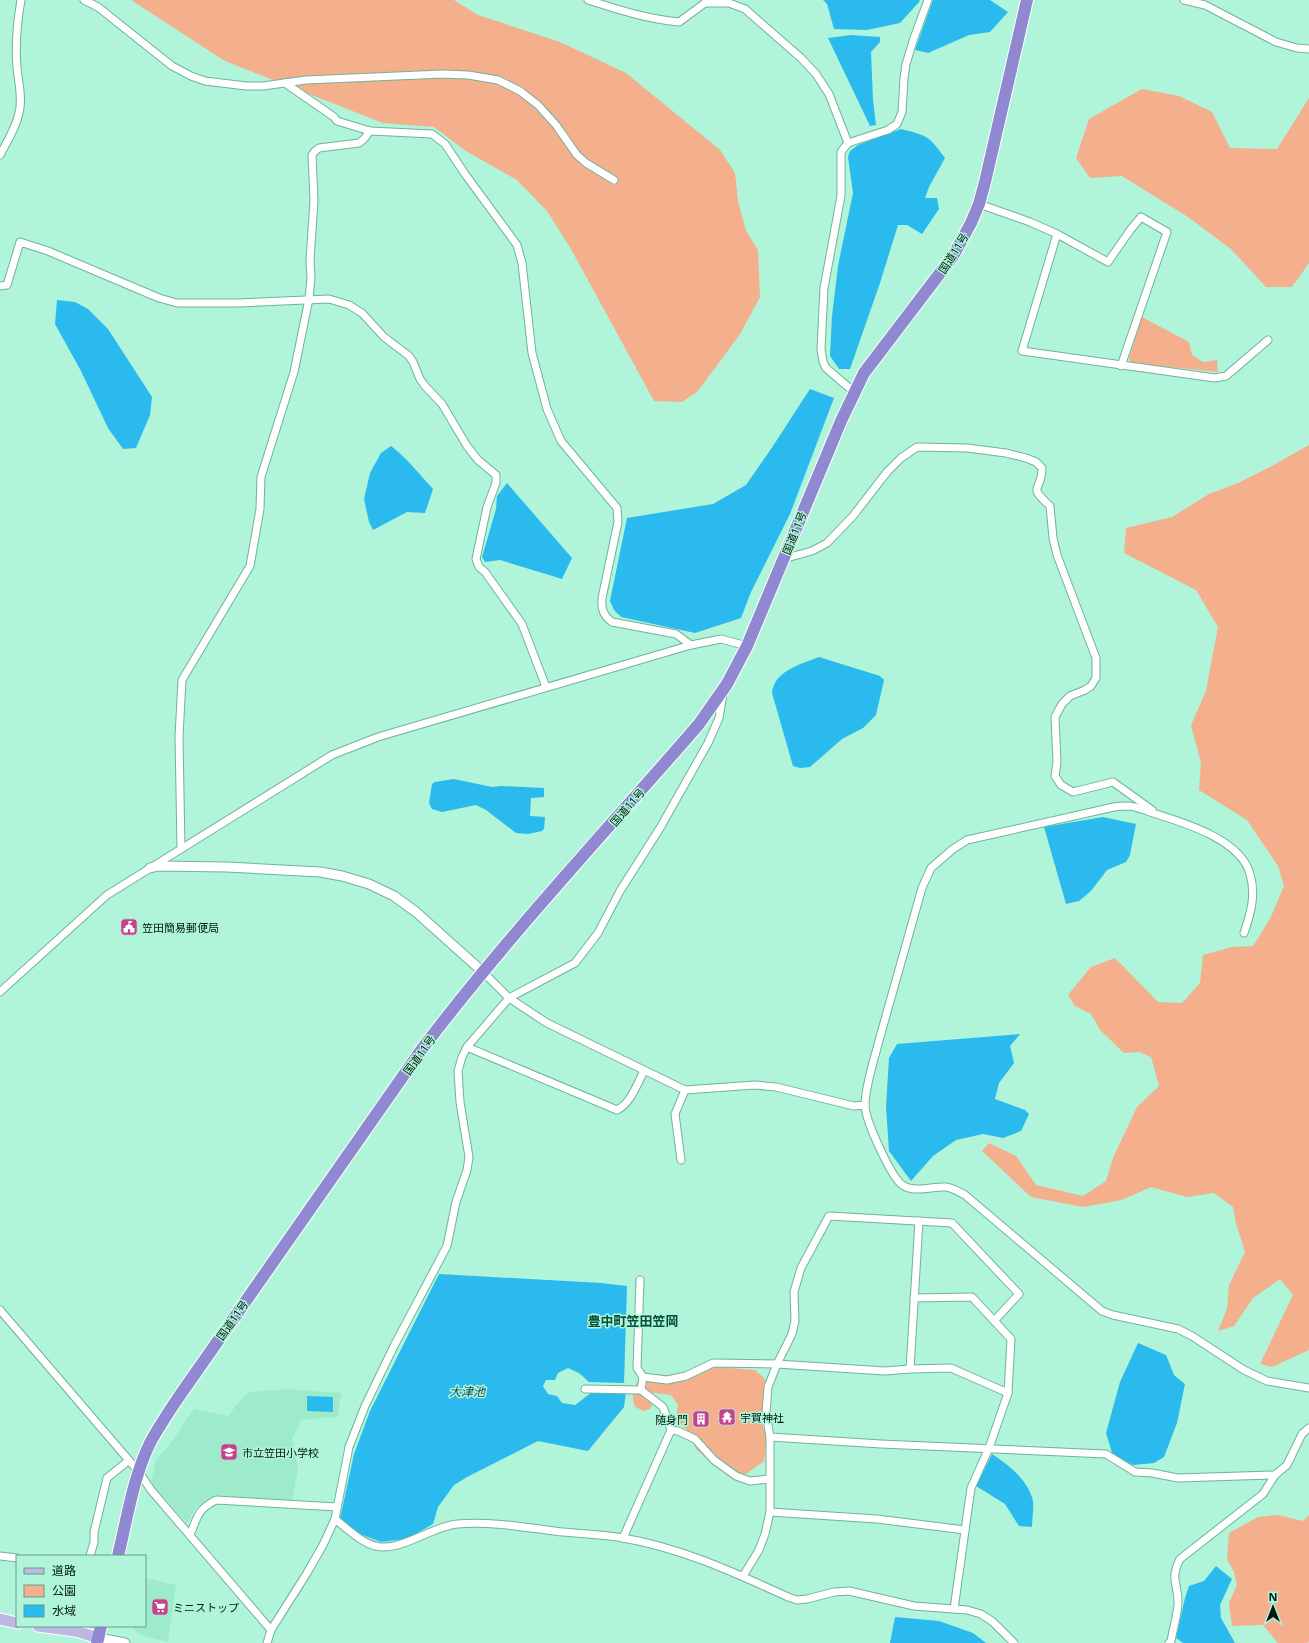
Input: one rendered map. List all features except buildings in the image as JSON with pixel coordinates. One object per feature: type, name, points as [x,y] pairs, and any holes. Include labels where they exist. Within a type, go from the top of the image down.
[{"type":"highway","name":"国道11号","points":[[118,1555],[139,1472],[150,1444],[178,1398],[422,1049],[451,1011],[483,972],[686,739],[723,690],[747,646],[854,392],[868,367],[953,256],[963,240],[979,204],[1027,0]]},
{"type":"main road","points":[[0,1619],[16,1623]]},
{"type":"main road","points":[[51,1627],[76,1629],[99,1636]]},
{"type":"street","points":[[0,155],[14,129],[20,113],[21,99],[17,67],[16,24],[21,0]]},
{"type":"street","points":[[84,0],[98,7],[172,66],[190,76],[205,81],[246,86],[353,77],[442,74],[468,75],[498,80],[520,91],[538,106],[556,125],[577,154],[591,166],[614,180]]},
{"type":"street","points":[[588,0],[634,15],[657,20],[679,22],[705,1],[729,3],[745,9],[801,58],[816,74],[829,94],[848,143]]},
{"type":"street","points":[[854,392],[826,368],[823,362],[821,349],[824,288],[841,196],[841,152],[848,143],[888,130],[897,124],[902,112],[906,64],[928,0]]},
{"type":"street","points":[[1184,0],[1205,5],[1276,42],[1297,48],[1309,49]]},
{"type":"street","points":[[285,83],[337,121],[370,132],[432,134],[445,144],[517,245],[522,262],[532,353],[547,409],[561,441],[617,508],[618,522],[602,598],[604,616],[612,622],[676,634],[691,645]]},
{"type":"street","points":[[181,848],[179,737],[182,680],[250,566],[260,509],[261,477],[294,372],[309,299],[314,200],[312,155],[315,150],[319,148],[359,143],[370,132]]},
{"type":"street","points":[[979,204],[1030,222],[1057,234],[1108,262],[1141,217],[1167,232],[1121,366]]},
{"type":"street","points":[[1057,234],[1022,351],[1215,378],[1226,376],[1268,340]]},
{"type":"street","points":[[0,286],[7,285],[20,242],[48,251],[159,298],[177,302],[238,303],[329,299],[349,304],[362,313],[384,337],[409,356],[420,379],[442,404],[466,446],[478,460],[496,475],[496,483],[487,507],[476,559],[479,567],[485,572],[522,624],[546,687]]},
{"type":"street","points":[[783,559],[812,551],[827,543],[853,516],[901,458],[917,447],[967,448],[1006,453],[1036,462],[1042,468],[1042,474],[1036,489],[1037,494],[1050,506],[1053,538],[1057,556],[1096,658],[1096,678],[1091,686],[1070,696],[1062,704],[1055,717],[1057,762],[1055,776],[1061,785],[1073,792],[1113,782],[1157,814]]},
{"type":"street","points":[[0,992],[107,895],[332,755],[378,736],[691,645],[722,639],[747,646]]},
{"type":"street","points":[[267,1643],[271,1630],[307,1573],[323,1545],[335,1519],[349,1447],[365,1406],[394,1346],[447,1246],[456,1202],[467,1170],[469,1157],[460,1102],[458,1071],[462,1057],[467,1047],[509,998],[575,963],[598,933],[620,891],[660,828],[708,743],[719,718],[723,690]]},
{"type":"street","points":[[1244,933],[1252,910],[1254,891],[1250,872],[1234,850],[1211,835],[1187,823],[1130,806],[1114,807],[967,840],[953,848],[931,868],[922,888],[874,1060],[865,1105],[866,1114],[881,1152],[896,1178],[902,1185],[910,1189],[952,1188],[965,1196],[1102,1311],[1113,1315],[1178,1329],[1192,1336],[1244,1370],[1267,1381],[1309,1388]]},
{"type":"street","points":[[150,868],[158,866],[320,872],[342,876],[369,884],[394,896],[416,912],[483,972],[509,998],[547,1023],[685,1090],[754,1085],[776,1087],[854,1106],[865,1105]]},
{"type":"street","points":[[467,1047],[617,1110],[631,1097],[644,1071]]},
{"type":"street","points":[[681,1160],[675,1114],[685,1090]]},
{"type":"street","points":[[743,1576],[759,1550],[765,1534],[770,1512],[770,1437],[766,1413],[768,1387],[777,1364],[792,1334],[795,1322],[794,1292],[801,1268],[829,1216],[952,1223],[1019,1294],[994,1321]]},
{"type":"street","points":[[910,1369],[919,1221]]},
{"type":"street","points":[[640,1280],[637,1368],[643,1377],[641,1390]]},
{"type":"street","points":[[914,1298],[972,1297],[1011,1339],[1008,1393],[989,1448],[971,1488],[954,1609]]},
{"type":"street","points":[[0,1310],[139,1472],[151,1490],[271,1630]]},
{"type":"street","points":[[643,1377],[667,1380],[686,1376],[713,1363],[777,1364],[885,1371],[951,1368],[1008,1393]]},
{"type":"street","points":[[584,1390],[641,1390],[663,1407],[671,1430],[623,1538]]},
{"type":"street","points":[[1171,1642],[1178,1604],[1174,1583],[1175,1569],[1180,1559],[1263,1494],[1276,1475],[1286,1465],[1302,1434],[1309,1428]]},
{"type":"street","points":[[671,1430],[678,1431],[695,1439],[714,1460],[736,1476],[750,1481],[770,1479]]},
{"type":"street","points":[[770,1437],[881,1444],[1106,1454],[1135,1472],[1152,1473],[1178,1478],[1276,1475]]},
{"type":"street","points":[[90,1555],[94,1542],[94,1532],[108,1478],[128,1461]]},
{"type":"street","points":[[190,1535],[199,1513],[204,1507],[216,1500],[337,1507]]},
{"type":"street","points":[[770,1512],[877,1519],[965,1530]]},
{"type":"street","points":[[335,1519],[372,1546],[385,1548],[403,1545],[443,1526],[457,1524],[512,1526],[623,1538],[680,1552],[743,1576],[797,1600],[834,1592],[849,1591],[914,1606],[967,1610],[981,1614],[993,1622],[1014,1643]]},
{"type":"street","points":[[0,1556],[16,1558]]},
{"type":"street","points":[[99,1636],[125,1643]]},
{"type":"shaded area","name":"市立笠田小学校","points":[[288,1389],[341,1393],[338,1417],[301,1420],[292,1439],[298,1469],[292,1502],[210,1497],[196,1507],[187,1523],[151,1483],[156,1460],[170,1444],[194,1409],[228,1416],[243,1397],[250,1392]]},
{"type":"shaded area","points":[[146,1578],[176,1585],[168,1642],[140,1635],[132,1627],[146,1627]]},
{"type":"green space","points":[[131,0],[454,0],[478,15],[560,42],[626,73],[720,150],[735,173],[738,201],[746,231],[758,250],[760,297],[740,334],[698,391],[682,402],[654,401],[571,249],[547,211],[517,180],[466,151],[434,127],[383,123],[225,61]]},
{"type":"green space","points":[[1142,89],[1179,96],[1212,112],[1230,148],[1277,149],[1309,98],[1309,263],[1292,287],[1266,287],[1231,249],[1188,217],[1122,176],[1090,178],[1076,158],[1089,119]]},
{"type":"green space","points":[[1142,317],[1189,342],[1192,355],[1203,362],[1217,360],[1218,372],[1131,363],[1129,358]]},
{"type":"green space","points":[[1309,445],[1309,1350],[1272,1367],[1260,1364],[1293,1295],[1280,1279],[1253,1298],[1234,1326],[1218,1331],[1227,1309],[1229,1285],[1245,1252],[1236,1223],[1233,1207],[1214,1193],[1187,1197],[1151,1187],[1122,1200],[1083,1207],[1031,1197],[982,1151],[989,1143],[1016,1156],[1036,1185],[1083,1196],[1106,1181],[1113,1158],[1137,1107],[1159,1086],[1151,1057],[1139,1052],[1124,1053],[1100,1030],[1091,1014],[1075,1006],[1068,995],[1091,967],[1115,958],[1158,1002],[1182,1003],[1200,983],[1203,955],[1232,947],[1253,946],[1270,919],[1284,886],[1278,866],[1247,820],[1199,790],[1201,763],[1191,725],[1206,691],[1218,627],[1196,590],[1124,553],[1126,528],[1172,517],[1209,494],[1238,483]]},
{"type":"green space","points":[[716,1367],[755,1370],[765,1379],[762,1423],[767,1439],[764,1461],[746,1474],[725,1473],[696,1449],[688,1431],[676,1419],[678,1405],[671,1395],[654,1393],[651,1395],[653,1403],[650,1409],[644,1411],[635,1407],[633,1398],[634,1389],[638,1380],[644,1373],[662,1375],[680,1374],[698,1372]]},
{"type":"green space","points":[[1278,1515],[1303,1521],[1309,1515],[1309,1642],[1307,1643],[1278,1643],[1263,1625],[1232,1626],[1229,1603],[1237,1585],[1234,1572],[1227,1559],[1229,1533],[1258,1517]]},
{"type":"water","points":[[823,0],[920,1],[900,23],[867,30],[834,29],[827,4]]},
{"type":"water","points":[[933,0],[990,0],[1008,12],[990,32],[969,35],[928,53],[915,50]]},
{"type":"water","points":[[851,35],[880,37],[880,42],[871,52],[873,100],[876,125],[870,126],[828,38]]},
{"type":"water","points":[[901,129],[917,133],[927,138],[935,145],[945,158],[929,187],[925,198],[937,198],[939,209],[922,234],[907,225],[898,225],[880,283],[850,369],[839,369],[830,356],[832,316],[838,266],[853,193],[848,157],[850,151],[858,145]]},
{"type":"water","points":[[57,300],[75,302],[88,309],[108,329],[152,397],[150,415],[136,448],[123,449],[108,428],[81,371],[55,324]]},
{"type":"water","points":[[810,389],[834,398],[790,514],[751,592],[741,618],[695,633],[621,617],[614,610],[610,601],[627,518],[713,504],[746,485]]},
{"type":"water","points":[[391,446],[397,450],[433,489],[425,513],[407,512],[373,530],[369,522],[364,499],[370,473],[381,453]]},
{"type":"water","points":[[507,483],[572,558],[562,579],[500,560],[485,562],[482,557],[496,509],[497,496]]},
{"type":"water","points":[[819,657],[880,676],[884,680],[876,715],[863,728],[842,739],[810,767],[800,768],[793,766],[772,693],[774,685],[783,674],[790,669]]},
{"type":"water","points":[[454,779],[492,787],[544,788],[544,797],[531,798],[530,816],[545,817],[544,829],[542,831],[528,834],[516,833],[486,810],[476,805],[442,812],[432,809],[429,803],[432,784],[435,782]]},
{"type":"water","points":[[1103,817],[1136,824],[1130,855],[1126,862],[1107,870],[1091,891],[1079,901],[1066,904],[1044,827]]},
{"type":"water","points":[[1020,1034],[1010,1046],[1014,1063],[999,1083],[995,1099],[1025,1110],[1029,1114],[1021,1131],[1003,1138],[983,1134],[956,1140],[933,1156],[911,1181],[889,1151],[886,1107],[889,1058],[897,1044]]},
{"type":"water","name":"大津池","points":[[439,1274],[601,1283],[627,1286],[624,1383],[589,1382],[579,1373],[568,1368],[558,1373],[555,1380],[546,1380],[543,1386],[548,1394],[557,1396],[562,1403],[575,1405],[591,1393],[626,1392],[624,1407],[588,1451],[538,1441],[454,1485],[438,1507],[433,1524],[407,1539],[381,1542],[360,1534],[340,1519],[354,1454],[370,1411]]},
{"type":"water","points":[[1138,1343],[1166,1355],[1174,1375],[1185,1384],[1177,1423],[1164,1457],[1154,1463],[1133,1465],[1113,1456],[1106,1433],[1120,1382]]},
{"type":"water","points":[[307,1396],[333,1397],[333,1412],[307,1411]]},
{"type":"water","points":[[992,1454],[1011,1468],[1027,1486],[1033,1501],[1032,1527],[1019,1526],[1005,1504],[976,1486]]},
{"type":"water","points":[[1216,1566],[1232,1579],[1220,1605],[1221,1618],[1235,1643],[1183,1643],[1176,1638],[1189,1586],[1204,1581]]},
{"type":"water","points":[[895,1617],[939,1621],[973,1633],[986,1643],[890,1643]]},
{"type":"place","name":"笠田簡易郵便局","points":[[129,927]]},
{"type":"place","name":"宇賀神社","points":[[727,1417]]},
{"type":"place","name":"随身門","points":[[701,1419]]},
{"type":"place","name":"市立笠田小学校","points":[[229,1452]]},
{"type":"place","name":"ミニストップ","points":[[160,1607]]},
{"type":"district","name":"豊中町笠田笠岡","points":[[633,1321]]}]
